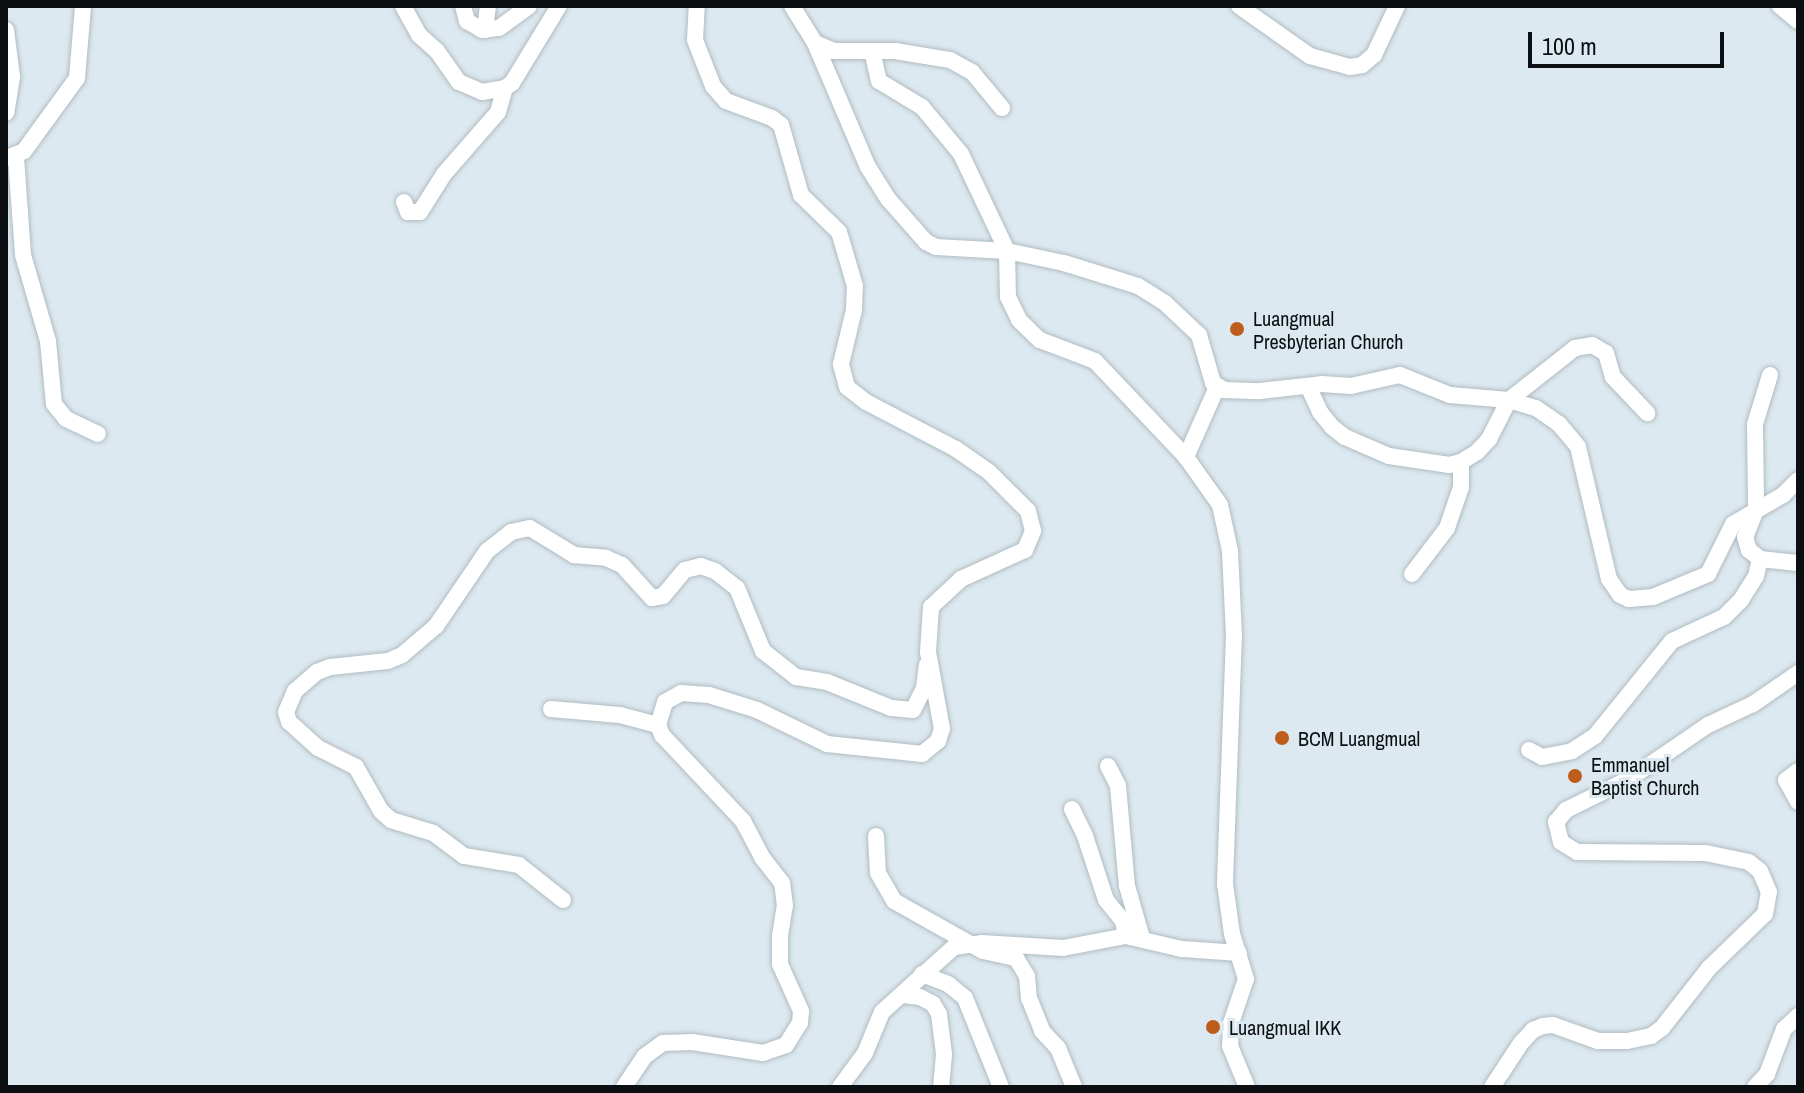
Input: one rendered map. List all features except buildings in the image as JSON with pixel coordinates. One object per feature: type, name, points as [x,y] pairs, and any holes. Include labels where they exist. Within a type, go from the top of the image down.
[{"type":"street","points":[[83,6],[81,62],[70,93],[11,157],[23,255],[48,341],[54,404],[66,419],[98,434]]},
{"type":"street","points":[[403,6],[419,35],[437,51],[459,82],[474,91],[505,88]]},
{"type":"street","points":[[463,6],[471,25],[485,30],[499,28],[529,6]]},
{"type":"street","points":[[485,30],[488,6]]},
{"type":"street","points":[[404,202],[408,212],[420,212],[444,174],[498,112],[505,88],[523,67],[559,6]]},
{"type":"street","points":[[563,900],[519,865],[464,856],[433,833],[391,820],[381,811],[356,767],[318,748],[289,722],[286,712],[295,691],[317,672],[330,667],[388,661],[402,655],[436,626],[487,551],[500,539],[521,528],[537,530],[574,555],[606,558],[622,565],[652,598],[663,596],[685,570],[701,566],[715,571],[737,588],[753,633],[763,651],[779,666],[796,677],[827,682],[891,708],[913,710],[924,688],[931,607],[961,579],[1025,550],[1033,531],[1032,519],[989,472],[956,449],[866,402],[847,387],[841,364],[854,310],[855,286],[839,232],[801,195],[781,125],[772,118],[726,101],[713,86],[695,40],[697,6]]},
{"type":"street","points":[[792,6],[815,43],[868,167],[914,230],[936,247],[1007,251],[1118,277],[1165,303],[1199,335],[1217,387],[1186,457]]},
{"type":"street","points":[[1239,6],[1310,56],[1350,67],[1362,65],[1374,55],[1397,6]]},
{"type":"street","points":[[1780,6],[1798,21]]},
{"type":"street","points":[[6,30],[12,77],[6,113]]},
{"type":"street","points":[[815,43],[834,51],[926,54],[950,60],[972,72],[1002,108]]},
{"type":"street","points":[[872,51],[879,81],[922,107],[961,154],[1007,251],[1008,297],[1019,320],[1040,340],[1095,361],[1186,457],[1220,505],[1229,535],[1234,635],[1225,884],[1232,934],[1246,979],[1231,1023],[1230,1046],[1247,1087]]},
{"type":"street","points":[[1308,386],[1320,412],[1345,437],[1389,456],[1449,465],[1461,462],[1489,439],[1509,400],[1575,348],[1592,345],[1606,353],[1613,377],[1647,413]]},
{"type":"street","points":[[1217,387],[1260,391],[1351,386],[1400,375],[1450,395],[1509,400],[1547,415],[1578,447],[1609,579],[1613,588],[1629,599],[1653,597],[1708,574],[1728,530],[1783,495],[1798,480]]},
{"type":"street","points":[[1770,375],[1754,433],[1756,510],[1745,537],[1749,550],[1760,559],[1798,563]]},
{"type":"street","points":[[1412,574],[1447,528],[1461,487],[1461,462]]},
{"type":"street","points":[[1529,750],[1542,757],[1572,751],[1595,736],[1672,641],[1724,617],[1741,600],[1756,576],[1760,559]]},
{"type":"street","points":[[624,1087],[645,1056],[663,1043],[692,1042],[748,1052],[775,1051],[795,1036],[801,1011],[780,964],[780,936],[785,906],[782,883],[762,857],[743,821],[670,747],[658,725],[665,702],[672,696],[694,693],[757,710],[827,744],[922,754],[938,741],[942,729],[928,652]]},
{"type":"street","points":[[1492,1087],[1521,1043],[1533,1030],[1543,1026],[1553,1025],[1598,1041],[1627,1041],[1651,1036],[1662,1028],[1709,968],[1765,914],[1769,892],[1760,871],[1749,862],[1705,853],[1577,852],[1561,842],[1556,822],[1566,810],[1629,779],[1708,725],[1753,704],[1798,673]]},
{"type":"street","points":[[551,709],[620,715],[658,725]]},
{"type":"street","points":[[1108,766],[1118,786],[1134,937]]},
{"type":"street","points":[[1798,771],[1786,780],[1788,790],[1798,802]]},
{"type":"street","points":[[1072,809],[1085,836],[1106,900],[1134,937]]},
{"type":"street","points":[[876,836],[878,873],[887,893],[922,920],[983,951],[1016,958],[1027,976],[1029,998],[1042,1031],[1058,1048],[1074,1087]]},
{"type":"street","points":[[840,1087],[865,1053],[882,1012],[942,954],[968,943],[1063,948],[1134,937],[1182,949],[1239,953]]},
{"type":"street","points":[[922,974],[948,984],[965,998],[1001,1087]]},
{"type":"street","points":[[903,995],[920,997],[933,1004],[939,1014],[944,1054],[941,1087]]},
{"type":"street","points":[[1755,1087],[1767,1074],[1784,1029],[1798,1016]]},
{"type":"place","name":"Luangmual Presbyterian Church","points":[[1237,329]]},
{"type":"place","name":"BCM Luangmual","points":[[1282,738]]},
{"type":"place","name":"Emmanuel Baptist Church","points":[[1575,776]]},
{"type":"place","name":"Luangmual IKK","points":[[1213,1027]]}]
